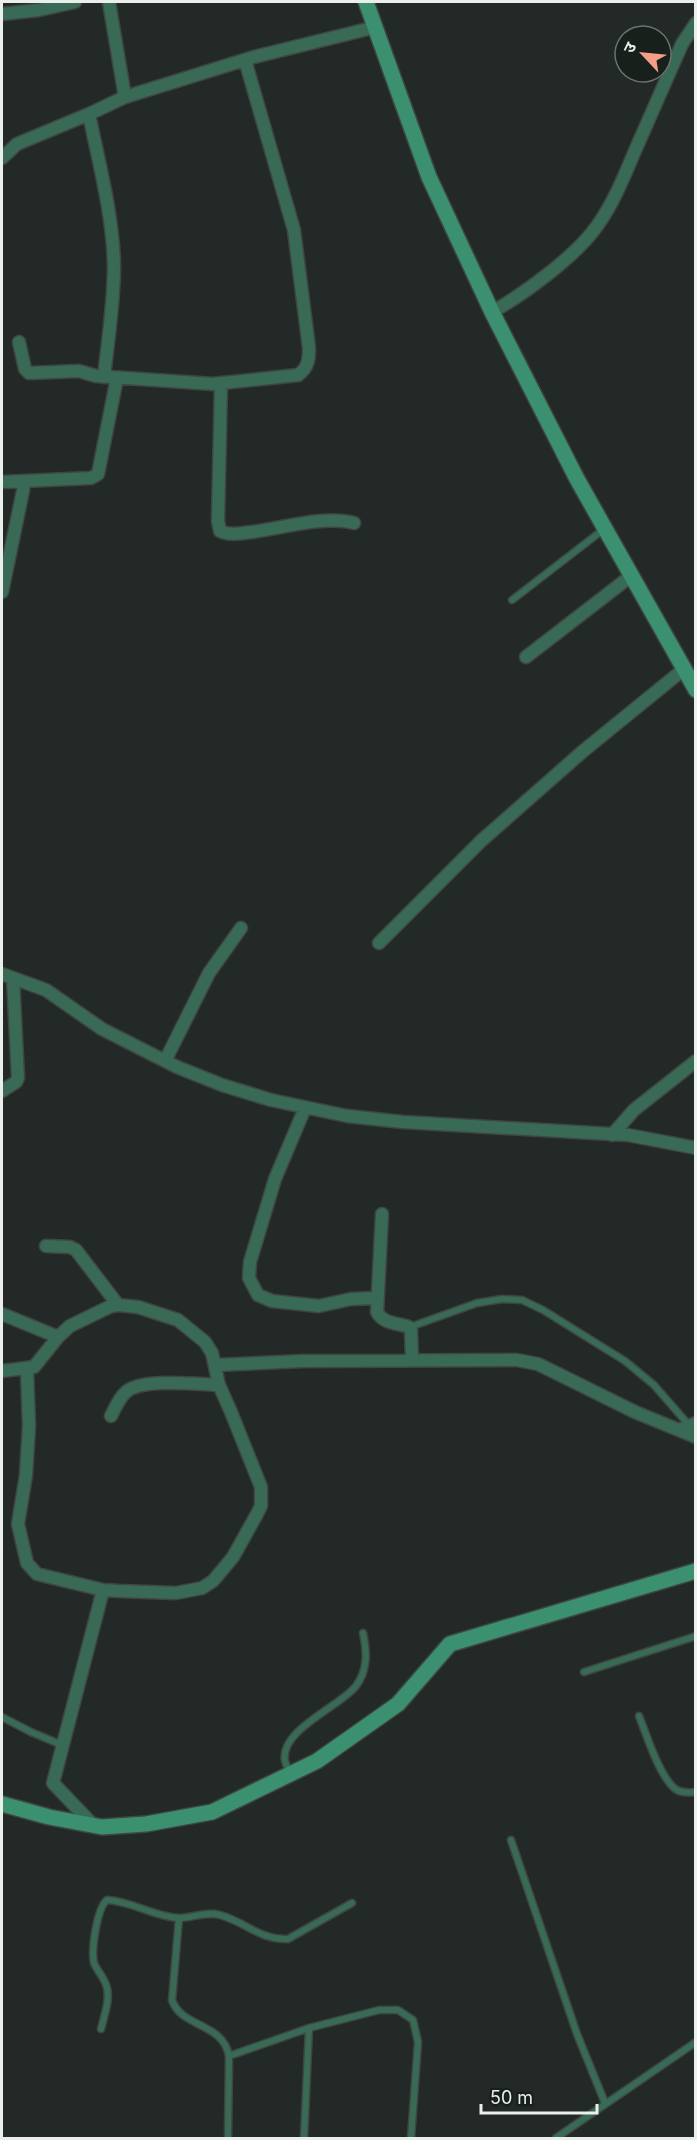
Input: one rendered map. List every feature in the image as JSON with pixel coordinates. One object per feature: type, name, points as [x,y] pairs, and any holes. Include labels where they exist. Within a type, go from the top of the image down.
[{"type":"main road","points":[[366,2],[429,177],[492,312],[577,479],[696,690]]},
{"type":"main road","points":[[2,1804],[49,1817],[102,1827],[146,1824],[212,1812],[317,1761],[398,1704],[450,1644],[696,1571]]},
{"type":"street","points":[[2,14],[39,10],[75,2]]},
{"type":"street","points":[[109,2],[125,97]]},
{"type":"street","points":[[492,312],[512,300],[565,258],[583,243],[598,225],[620,185],[682,44],[696,23]]},
{"type":"street","points":[[2,158],[17,144],[125,97],[245,60],[376,27]]},
{"type":"street","points":[[19,342],[25,369],[29,373],[74,371],[89,376],[221,383],[298,375],[305,370],[309,359],[294,230],[245,60]]},
{"type":"street","points":[[89,114],[111,229],[114,264],[113,296],[104,377]]},
{"type":"street","points":[[2,482],[91,478],[98,474],[117,378]]},
{"type":"street","points":[[221,383],[218,520],[220,531],[231,535],[336,519],[354,523]]},
{"type":"street","points":[[2,592],[4,571],[25,481]]},
{"type":"street","points":[[526,657],[632,576]]},
{"type":"street","points":[[379,943],[481,841],[582,752],[684,669]]},
{"type":"street","points":[[165,1060],[209,973],[241,928]]},
{"type":"street","points":[[2,1091],[16,1082],[18,1078],[7,976],[46,990],[102,1029],[165,1060],[222,1085],[305,1108],[347,1116],[403,1122],[628,1135],[696,1148]]},
{"type":"street","points":[[612,1135],[634,1110],[696,1061]]},
{"type":"street","points":[[305,1108],[275,1179],[250,1262],[249,1278],[258,1295],[272,1301],[318,1306],[351,1299],[376,1298]]},
{"type":"street","points":[[382,1214],[377,1312],[380,1317],[409,1327],[412,1360]]},
{"type":"street","points":[[46,1246],[70,1247],[76,1250],[118,1305]]},
{"type":"street","points":[[2,1371],[27,1370],[39,1364],[58,1337],[70,1326],[86,1316],[118,1305],[138,1307],[178,1320],[205,1342],[212,1353],[219,1385],[263,1497],[257,1514],[233,1557],[213,1581],[202,1588],[176,1593],[104,1590],[37,1574],[27,1563],[18,1524],[26,1475],[29,1426],[27,1370]]},
{"type":"street","points":[[2,1314],[58,1337]]},
{"type":"street","points":[[216,1365],[517,1360],[538,1364],[635,1412],[688,1426],[696,1437]]},
{"type":"street","points":[[111,1416],[124,1393],[129,1389],[149,1384],[171,1383],[219,1385]]},
{"type":"street","points":[[93,1825],[56,1789],[53,1783],[104,1590]]},
{"type":"lane","points":[[512,600],[605,528]]},
{"type":"lane","points":[[409,1327],[477,1303],[502,1299],[522,1300],[543,1310],[625,1361],[654,1385],[688,1426]]},
{"type":"lane","points":[[291,1774],[285,1762],[285,1754],[297,1732],[356,1687],[367,1659],[363,1633]]},
{"type":"lane","points":[[584,1672],[696,1636]]},
{"type":"lane","points":[[639,1716],[663,1771],[673,1787],[686,1793],[696,1792]]},
{"type":"lane","points":[[2,1717],[62,1745]]},
{"type":"lane","points":[[511,1840],[577,2034],[604,2103]]},
{"type":"lane","points":[[101,2029],[108,2001],[107,1988],[94,1964],[93,1953],[100,1911],[107,1900],[179,1918],[217,1914],[276,1940],[288,1939],[352,1903]]},
{"type":"lane","points":[[179,1918],[172,2000],[174,2007],[181,2014],[215,2032],[223,2040],[229,2056],[228,2139]]},
{"type":"lane","points":[[229,2056],[309,2028],[379,2010],[398,2010],[413,2020],[418,2042],[411,2139]]},
{"type":"lane","points":[[304,2139],[309,2028]]},
{"type":"lane","points":[[556,2139],[604,2103],[696,2042]]}]
